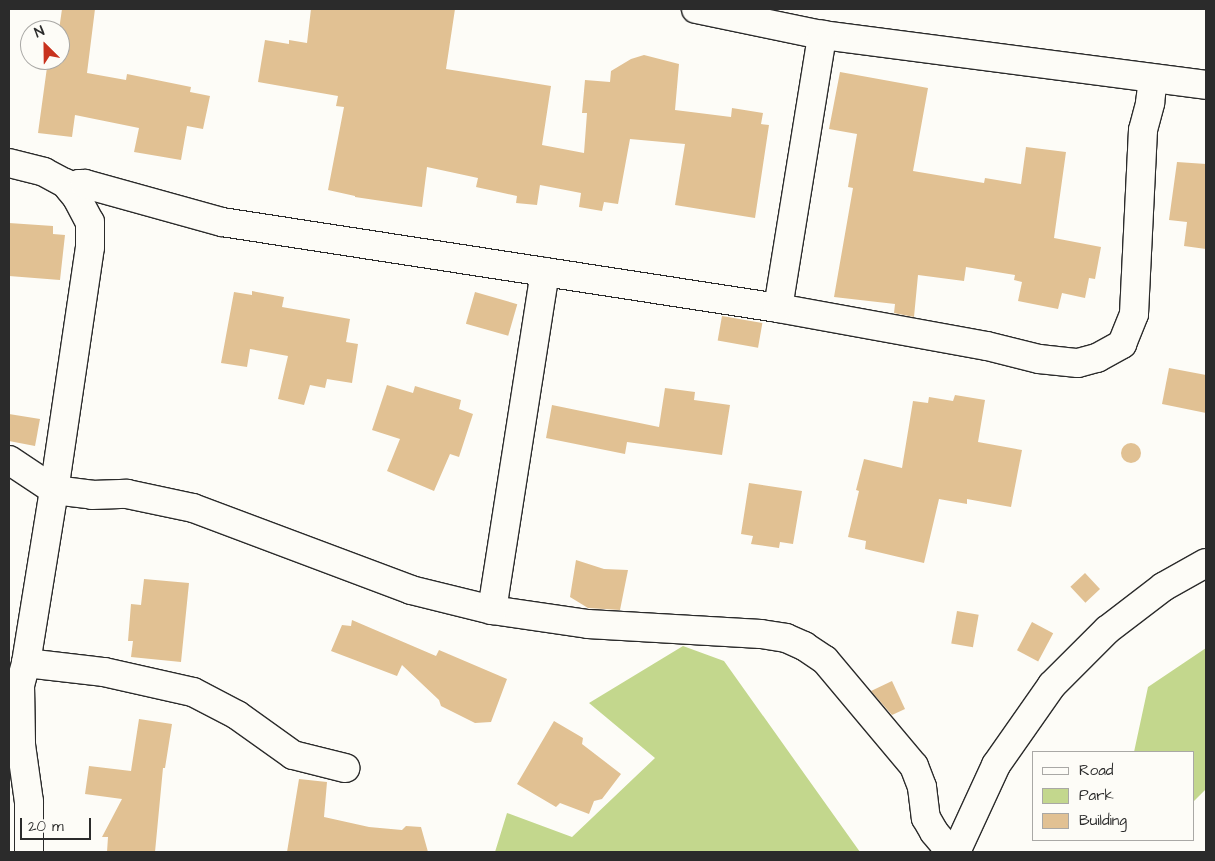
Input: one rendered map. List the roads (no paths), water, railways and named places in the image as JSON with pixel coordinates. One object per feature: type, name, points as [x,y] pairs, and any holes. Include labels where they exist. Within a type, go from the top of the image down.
[{"type":"street","points":[[705,10],[822,36],[1206,85]]},
{"type":"street","points":[[778,308],[822,36]]},
{"type":"street","points":[[70,189],[79,184],[86,184],[222,222],[778,308],[988,346],[1039,359],[1078,363],[1112,351],[1122,344],[1134,314],[1143,130],[1154,78]]},
{"type":"street","points":[[9,163],[44,172],[65,183],[90,222],[90,246],[54,490],[26,664],[20,685],[21,745],[28,802],[29,852]]},
{"type":"street","points":[[492,610],[545,272]]},
{"type":"street","points":[[9,460],[54,490],[92,495],[127,494],[193,508],[411,590],[492,610],[588,624],[761,634],[786,638],[804,646],[825,660],[914,766],[922,787],[926,818],[944,844],[956,852],[996,765],[1052,685],[1106,630],[1162,587],[1206,563]]},
{"type":"street","points":[[26,664],[104,672],[194,692],[238,715],[293,755],[345,768]]}]
